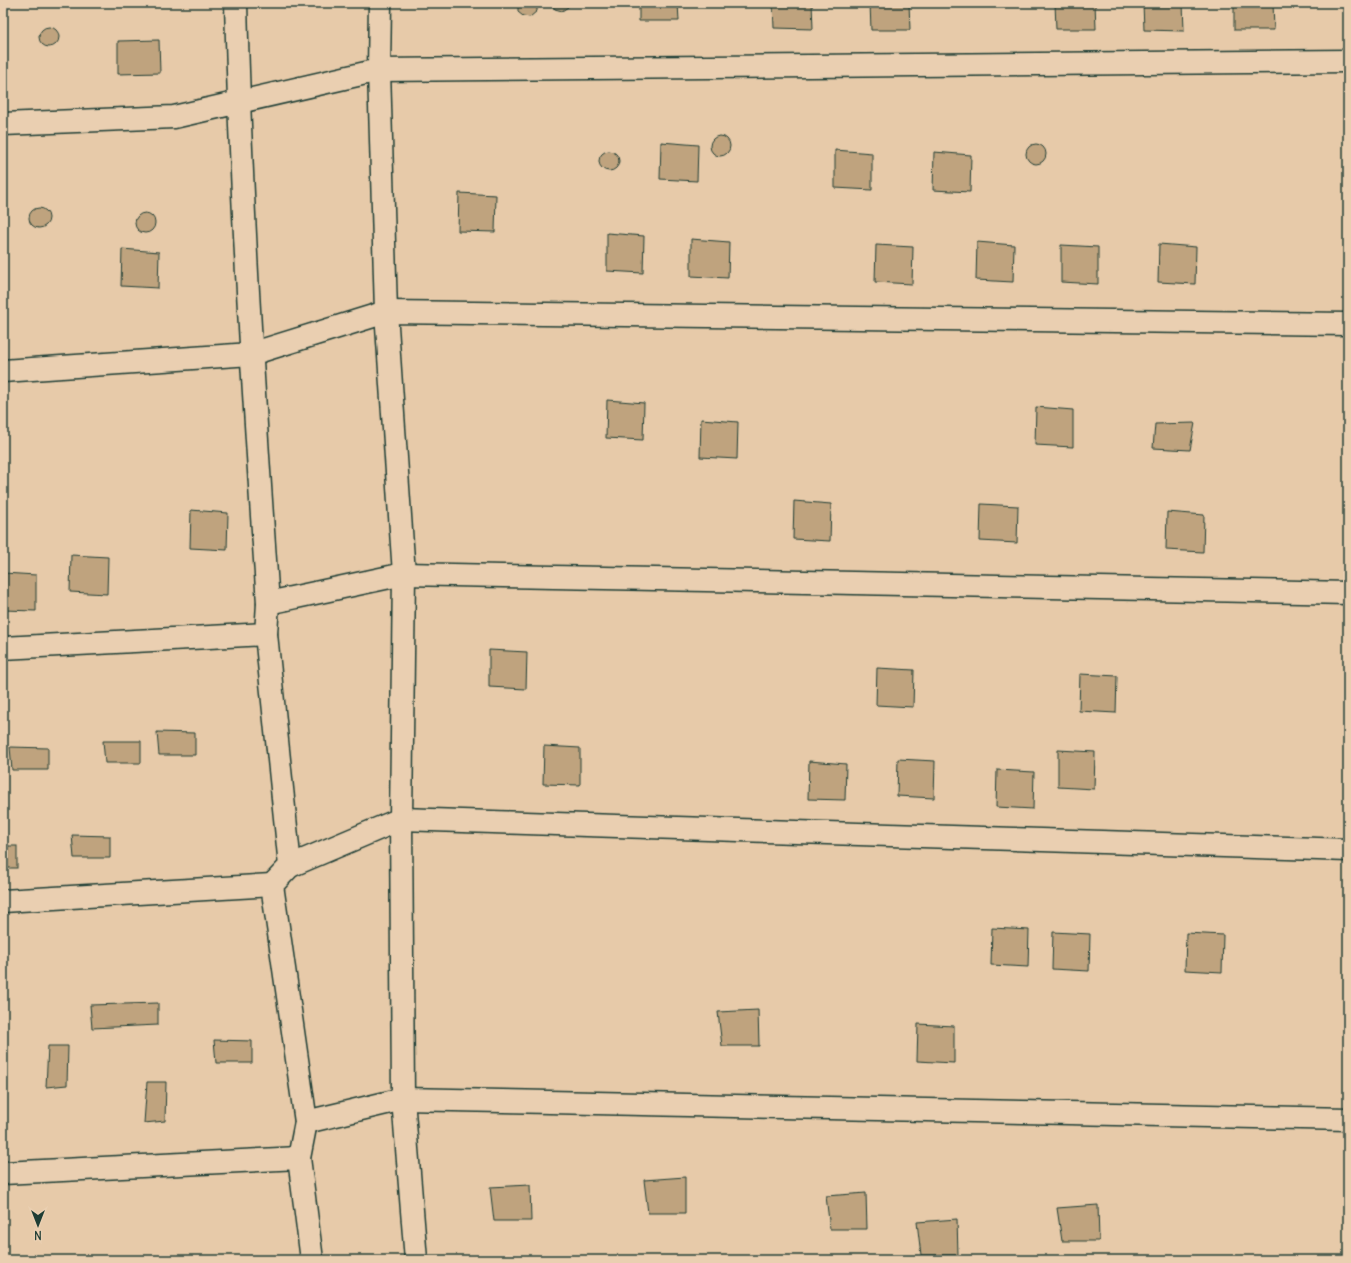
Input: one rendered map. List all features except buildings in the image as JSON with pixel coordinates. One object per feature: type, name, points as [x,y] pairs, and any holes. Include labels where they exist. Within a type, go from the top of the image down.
[{"type":"street","points":[[236,3],[238,103],[251,354],[268,603],[266,634],[290,866]]},
{"type":"street","points":[[380,3],[379,70],[386,312],[404,574],[401,819],[402,1099],[416,1260]]},
{"type":"street","points":[[3,124],[174,117],[379,70],[1348,62]]},
{"type":"street","points":[[3,371],[251,354],[386,312],[1348,324]]},
{"type":"street","points":[[268,603],[404,574],[1348,593]]},
{"type":"street","points":[[3,648],[266,634]]},
{"type":"street","points":[[3,901],[272,885],[290,866],[401,819],[1348,850]]},
{"type":"street","points":[[272,885],[306,1122],[299,1158],[312,1260]]},
{"type":"street","points":[[306,1122],[402,1099],[1348,1119]]},
{"type":"street","points":[[3,1173],[299,1158]]}]
